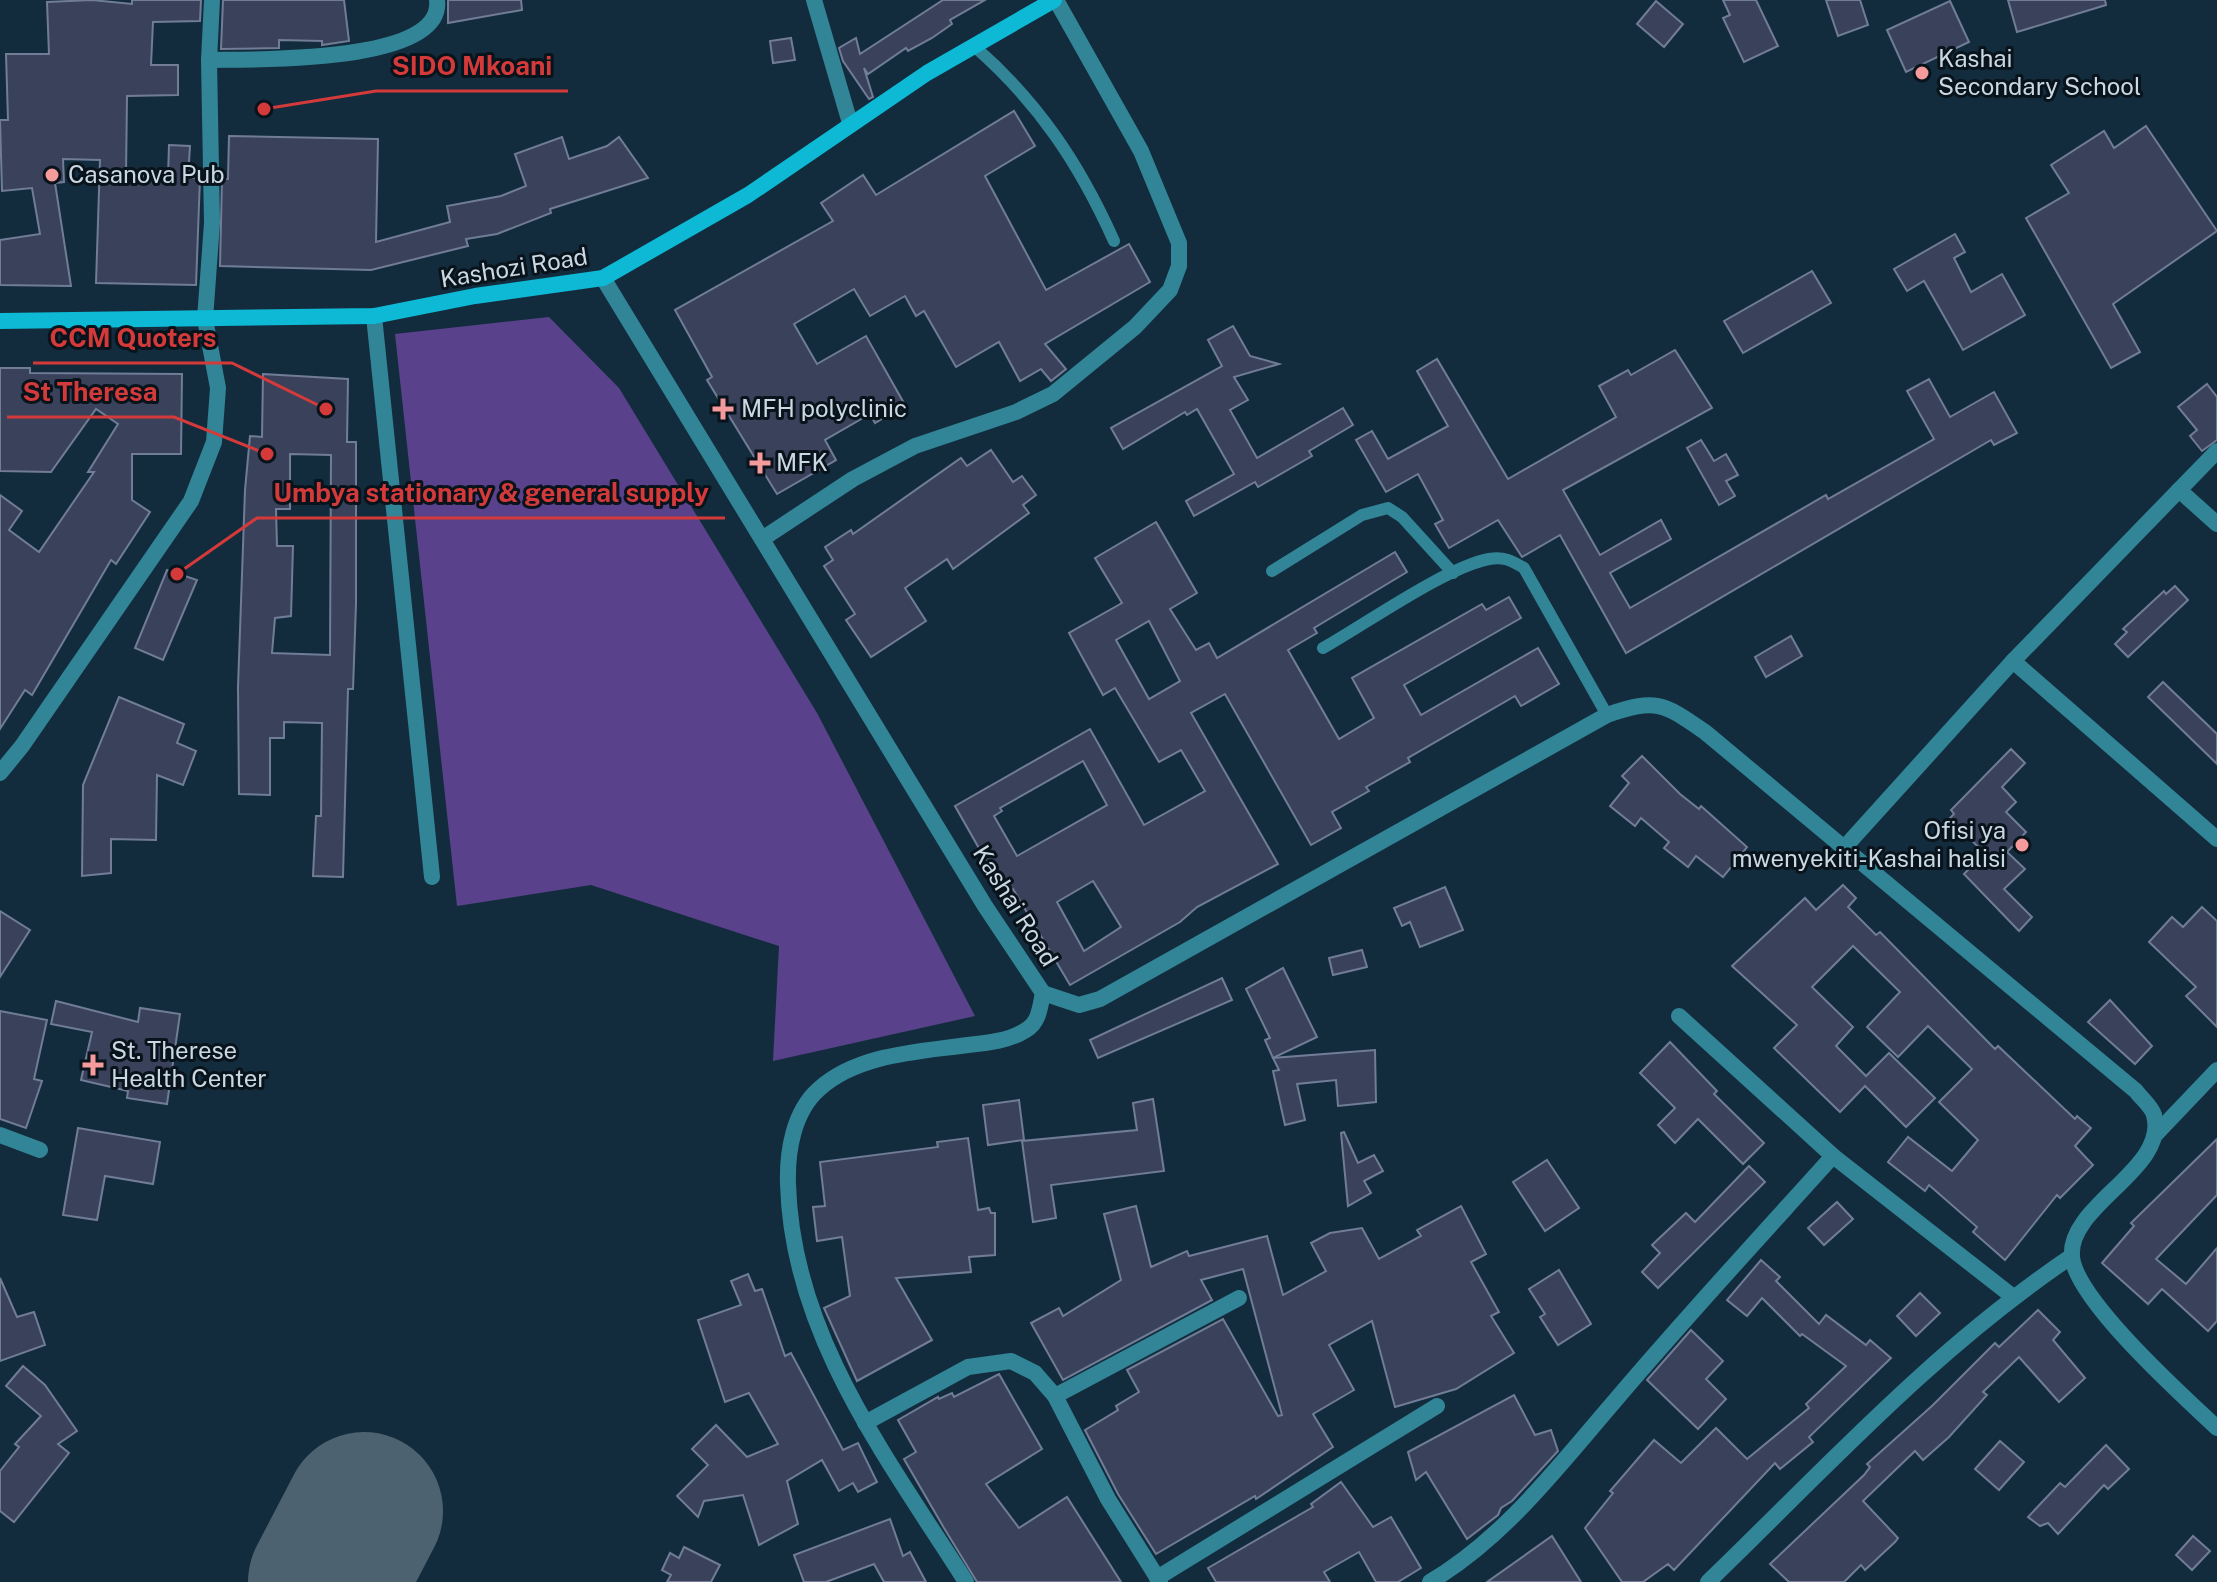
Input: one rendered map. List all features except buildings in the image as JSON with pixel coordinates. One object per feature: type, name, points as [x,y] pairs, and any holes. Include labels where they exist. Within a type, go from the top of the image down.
[{"type":"main road","name":"Kashozi Road","points":[[0,321],[374,316],[475,296],[603,278],[748,195],[850,123],[1055,0]]},
{"type":"street","points":[[0,773],[22,746],[191,501],[214,442],[218,388],[205,319],[212,223],[209,60],[212,0]]},
{"type":"street","points":[[209,60],[323,56],[379,48],[422,30],[434,18],[437,0]]},
{"type":"street","points":[[814,0],[850,123]]},
{"type":"street","points":[[762,539],[853,479],[915,446],[1016,412],[1053,394],[1135,327],[1170,290],[1179,266],[1179,243],[1141,151],[1055,0]]},
{"type":"street","name":"Kashai Road","points":[[603,278],[985,906],[1043,993],[1038,1017],[1028,1030],[995,1042],[896,1055],[854,1067],[817,1090],[792,1131],[788,1169],[789,1226],[803,1288],[830,1355],[865,1423],[966,1582]]},
{"type":"street","points":[[374,316],[432,877]]},
{"type":"street","points":[[1844,848],[2013,661],[2217,451]]},
{"type":"street","points":[[2179,490],[2217,524]]},
{"type":"street","points":[[2013,661],[2217,839]]},
{"type":"street","points":[[1043,993],[1079,1005],[1100,999],[1607,715],[1642,703],[1670,708],[1705,732],[2136,1091],[2154,1113],[2156,1134]]},
{"type":"street","points":[[1679,1016],[1833,1156],[2012,1296]]},
{"type":"street","points":[[2217,1070],[2156,1134],[2144,1156],[2079,1229],[2072,1256],[2080,1282],[2090,1294],[2152,1367],[2217,1428]]},
{"type":"street","points":[[0,1135],[40,1150]]},
{"type":"street","points":[[1430,1582],[1503,1526],[1560,1468],[1612,1404],[1833,1156]]},
{"type":"street","points":[[1708,1582],[1919,1374],[2012,1296],[2072,1256]]},
{"type":"street","points":[[1055,1396],[1239,1298]]},
{"type":"street","points":[[865,1423],[968,1367],[1011,1361],[1035,1373],[1055,1396],[1108,1499],[1158,1580],[1437,1406]]},
{"type":"lane","points":[[974,46],[1046,118],[1089,185],[1114,241]]},
{"type":"lane","points":[[1272,571],[1362,515],[1388,508],[1402,517],[1453,573]]},
{"type":"lane","points":[[1323,648],[1453,573],[1497,558],[1507,558],[1524,568],[1607,715]]},
{"type":"shaded area","points":[[549,317],[619,388],[817,713],[975,1016],[773,1061],[779,946],[591,885],[457,906],[395,334]]},
{"type":"runway","points":[[327,1582],[364,1511]]},
{"type":"place","name":"Kashai Secondary School","points":[[1922,73]]},
{"type":"place","name":"SIDO Mkoani","points":[[264,109]]},
{"type":"place","name":"Casanova Pub","points":[[52,175]]},
{"type":"place","name":"CCM Quoters","points":[[326,409]]},
{"type":"place","name":"MFH polyclinic","points":[[723,409]]},
{"type":"place","name":"St Theresa","points":[[267,454]]},
{"type":"place","name":"MFK","points":[[760,463]]},
{"type":"place","name":"Umbya stationary & general supply","points":[[177,574]]},
{"type":"place","name":"Ofisi ya mwenyekiti-Kashai halisi","points":[[2022,845]]},
{"type":"place","name":"St. Therese Health Center","points":[[93,1065]]}]
